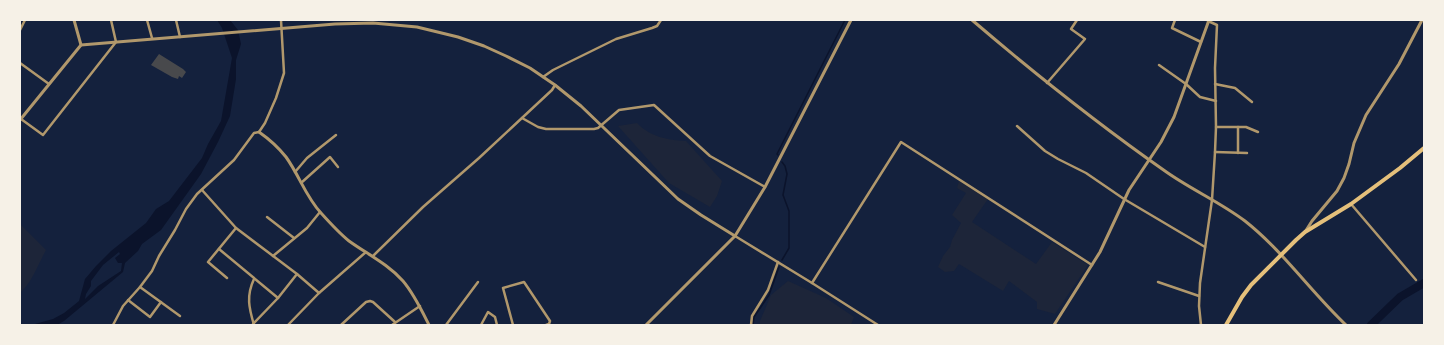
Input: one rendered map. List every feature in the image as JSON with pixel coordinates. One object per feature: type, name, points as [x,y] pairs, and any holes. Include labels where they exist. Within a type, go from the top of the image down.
[{"type":"main road","points":[[1226,325],[1246,291],[1280,255],[1305,232],[1350,204],[1400,168],[1424,148]]},
{"type":"street","points":[[20,30],[25,20]]},
{"type":"street","points":[[74,20],[81,45]]},
{"type":"street","points":[[111,20],[116,42]]},
{"type":"street","points":[[147,20],[152,38]]},
{"type":"street","points":[[176,20],[180,37]]},
{"type":"street","points":[[113,325],[117,315],[152,271],[183,214],[202,190],[234,160],[254,134],[259,132],[271,112],[284,73],[281,20]]},
{"type":"street","points":[[543,77],[553,70],[616,39],[652,28],[662,20]]},
{"type":"street","points":[[646,325],[735,236],[765,186],[851,20]]},
{"type":"street","points":[[972,20],[1047,83],[1149,160],[1174,178],[1244,221],[1280,255],[1346,325]]},
{"type":"street","points":[[1047,83],[1085,39],[1071,29],[1077,20]]},
{"type":"street","points":[[1175,20],[1172,28],[1201,42]]},
{"type":"street","points":[[1054,325],[1092,266],[1108,237],[1124,199],[1167,131],[1209,20],[1217,25],[1215,54],[1216,127],[1212,200],[1199,296],[1201,325]]},
{"type":"street","points":[[1305,232],[1344,178],[1354,143],[1366,115],[1399,64],[1422,20]]},
{"type":"street","points":[[116,42],[43,135],[20,120],[81,45],[152,38],[195,36],[335,24],[373,23],[417,27],[444,33],[484,46],[518,62],[556,85],[602,125],[678,199],[701,215],[878,325]]},
{"type":"street","points":[[20,64],[49,84]]},
{"type":"street","points":[[1159,65],[1186,84],[1200,97],[1216,102]]},
{"type":"street","points":[[1215,84],[1234,88],[1252,102]]},
{"type":"street","points":[[374,256],[423,207],[522,118],[556,85]]},
{"type":"street","points":[[522,118],[538,127],[546,129],[594,129],[602,125],[619,110],[654,105],[710,156],[765,186]]},
{"type":"street","points":[[1017,126],[1046,152],[1086,174],[1124,199],[1205,247]]},
{"type":"street","points":[[1216,127],[1246,127],[1258,132]]},
{"type":"street","points":[[1238,127],[1238,153]]},
{"type":"street","points":[[259,132],[273,142],[280,150],[295,172],[313,205],[342,235],[374,256],[404,282],[420,306],[429,325]]},
{"type":"street","points":[[295,172],[307,158],[336,135]]},
{"type":"street","points":[[812,283],[901,142],[1092,266]]},
{"type":"street","points":[[1215,152],[1247,154]]},
{"type":"street","points":[[301,184],[330,158],[338,168]]},
{"type":"street","points":[[202,190],[236,228],[297,274],[319,293]]},
{"type":"street","points":[[1350,204],[1416,280]]},
{"type":"street","points":[[273,256],[307,228],[320,212]]},
{"type":"street","points":[[267,218],[294,238]]},
{"type":"street","points":[[227,278],[208,262],[236,228]]},
{"type":"street","points":[[219,249],[278,298]]},
{"type":"street","points":[[288,325],[319,293],[366,251]]},
{"type":"street","points":[[751,325],[752,316],[768,290],[778,262]]},
{"type":"street","points":[[254,324],[278,298],[297,274]]},
{"type":"street","points":[[254,279],[251,284],[248,304],[254,324]]},
{"type":"street","points":[[446,325],[478,282]]},
{"type":"street","points":[[513,325],[503,288],[524,282],[550,321],[546,325]]},
{"type":"street","points":[[1158,282],[1199,296]]},
{"type":"street","points":[[140,287],[180,316]]},
{"type":"street","points":[[128,300],[150,317],[161,302]]},
{"type":"street","points":[[340,325],[366,302],[370,301],[395,322]]},
{"type":"street","points":[[392,325],[420,306]]},
{"type":"street","points":[[481,325],[488,312],[495,317],[497,325]]},
{"type":"shaded area","points":[[217,20],[230,20],[238,30],[241,44],[236,60],[236,79],[230,116],[201,174],[161,230],[142,244],[138,251],[125,263],[123,272],[64,321],[57,325],[20,325],[35,324],[53,319],[64,313],[79,301],[85,279],[96,266],[111,251],[146,223],[156,209],[169,201],[202,158],[221,121],[232,58],[222,28]],"holes":[[[119,252],[120,254],[115,258],[118,263],[122,263],[121,271],[98,286],[85,299],[91,286],[91,281],[103,265]]]},
{"type":"shaded area","points":[[637,123],[653,135],[673,140],[686,141],[722,181],[717,196],[710,207],[669,183],[618,126]]},
{"type":"shaded area","points":[[959,181],[988,199],[972,222],[1036,264],[1052,242],[1088,265],[1055,314],[1037,309],[1037,302],[1009,281],[1003,291],[959,264],[954,271],[945,272],[938,267],[943,256],[950,247],[961,223],[952,215],[966,193],[957,188]]},
{"type":"shaded area","points":[[20,224],[46,250],[31,279],[20,293]]},
{"type":"shaded area","points":[[788,281],[826,298],[854,317],[851,325],[760,325],[760,321],[771,295]]},
{"type":"building","points":[[159,54],[186,72],[182,78],[179,76],[178,79],[172,77],[151,65]]},
{"type":"waterway","points":[[778,155],[777,154],[845,20]]},
{"type":"waterway","points":[[782,162],[785,166],[787,174],[783,195],[789,211],[789,248],[782,260]]},
{"type":"waterway","points":[[753,325],[754,317],[769,295],[779,267]]},
{"type":"waterway","points":[[1371,325],[1400,297],[1424,283]]}]
